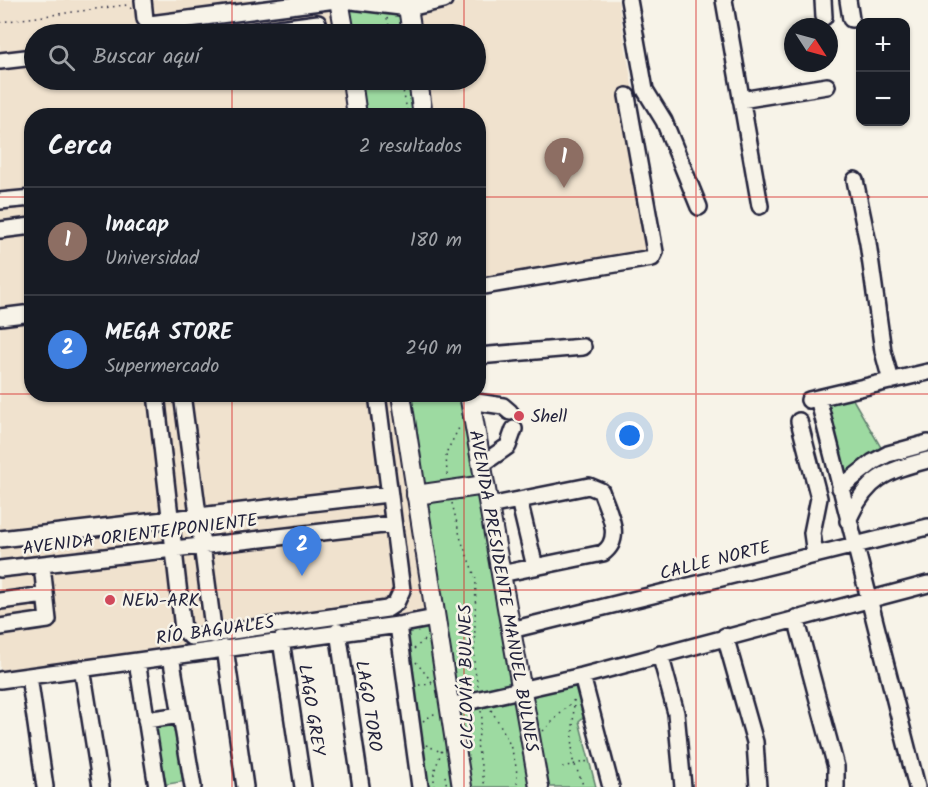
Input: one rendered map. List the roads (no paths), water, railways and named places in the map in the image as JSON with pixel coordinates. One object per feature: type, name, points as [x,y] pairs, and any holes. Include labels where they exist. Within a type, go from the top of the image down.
[{"type":"main road","points":[[339,0],[343,24]]},
{"type":"main road","points":[[408,4],[411,24]]},
{"type":"main road","points":[[353,90],[356,108]]},
{"type":"main road","points":[[419,90],[422,108]]},
{"type":"main road","points":[[402,402],[417,495],[433,626],[462,787]]},
{"type":"main road","name":"AVENIDA PRESIDENTE MANUEL BULNES","points":[[470,402],[539,787]]},
{"type":"main road","points":[[417,495],[485,485]]},
{"type":"street","points":[[143,0],[147,21],[339,0],[408,4],[444,0]]},
{"type":"street","points":[[629,0],[645,90],[664,121],[699,207]]},
{"type":"street","points":[[724,0],[760,206]]},
{"type":"street","points":[[823,0],[824,17]]},
{"type":"street","points":[[848,0],[851,19]]},
{"type":"street","points":[[310,24],[318,23]]},
{"type":"street","points":[[0,61],[24,58]]},
{"type":"street","points":[[741,100],[827,86]]},
{"type":"street","points":[[486,286],[651,258],[655,252],[627,96]]},
{"type":"street","points":[[855,180],[868,243],[883,351],[891,381]]},
{"type":"street","points":[[0,201],[24,199]]},
{"type":"street","points":[[0,230],[24,227]]},
{"type":"street","points":[[0,317],[24,314]]},
{"type":"street","points":[[486,355],[583,347]]},
{"type":"street","points":[[916,787],[840,488],[814,399],[928,372]]},
{"type":"street","points":[[157,402],[186,634],[191,637],[387,609],[396,603],[402,590],[378,402]]},
{"type":"street","points":[[183,402],[214,635]]},
{"type":"street","points":[[486,402],[502,406],[510,411]]},
{"type":"street","points":[[799,421],[819,498],[812,533],[815,555]]},
{"type":"street","points":[[481,465],[508,446],[514,429]]},
{"type":"street","points":[[840,488],[873,462],[888,454],[928,443]]},
{"type":"street","points":[[848,521],[861,495],[877,478],[889,471],[928,460]]},
{"type":"street","points":[[489,506],[596,487],[602,491],[615,532],[610,548],[603,553],[501,574]]},
{"type":"street","name":"AVENIDA ORIENTE/PONIENTE","points":[[0,539],[388,495]]},
{"type":"street","points":[[519,500],[535,567]]},
{"type":"street","name":"AVENIDA ORIENTE/PONIENTE","points":[[0,570],[392,524]]},
{"type":"street","name":"CALLE NORTE","points":[[511,630],[815,555],[854,548],[928,526]]},
{"type":"street","points":[[0,627],[48,620],[42,565]]},
{"type":"street","points":[[446,707],[480,704],[521,689],[582,676],[725,636],[928,584]]},
{"type":"street","points":[[0,601],[45,595]]},
{"type":"street","points":[[795,618],[836,767],[836,787]]},
{"type":"street","points":[[398,625],[405,656],[406,686],[420,787]]},
{"type":"street","name":"RÍO BAGUALES","points":[[0,680],[338,632],[398,625],[433,626]]},
{"type":"street","name":"LAGO TORO","points":[[338,632],[361,787]]},
{"type":"street","points":[[725,636],[755,742],[758,787]]},
{"type":"street","name":"LAGO GREY","points":[[281,640],[303,787]]},
{"type":"street","points":[[225,648],[245,787]]},
{"type":"street","points":[[660,654],[676,713],[683,787]]},
{"type":"street","points":[[171,656],[193,787]]},
{"type":"street","points":[[137,661],[157,787]]},
{"type":"street","points":[[82,668],[101,787]]},
{"type":"street","points":[[29,676],[45,787]]},
{"type":"street","points":[[582,676],[611,787]]},
{"type":"street","points":[[146,720],[181,716]]},
{"type":"place","name":"Inacap","points":[[564,188]]},
{"type":"place","name":"Shell","points":[[519,416]]},
{"type":"place","name":"MEGA STORE","points":[[302,576]]},
{"type":"place","name":"NEW-ARK","points":[[110,600]]}]
